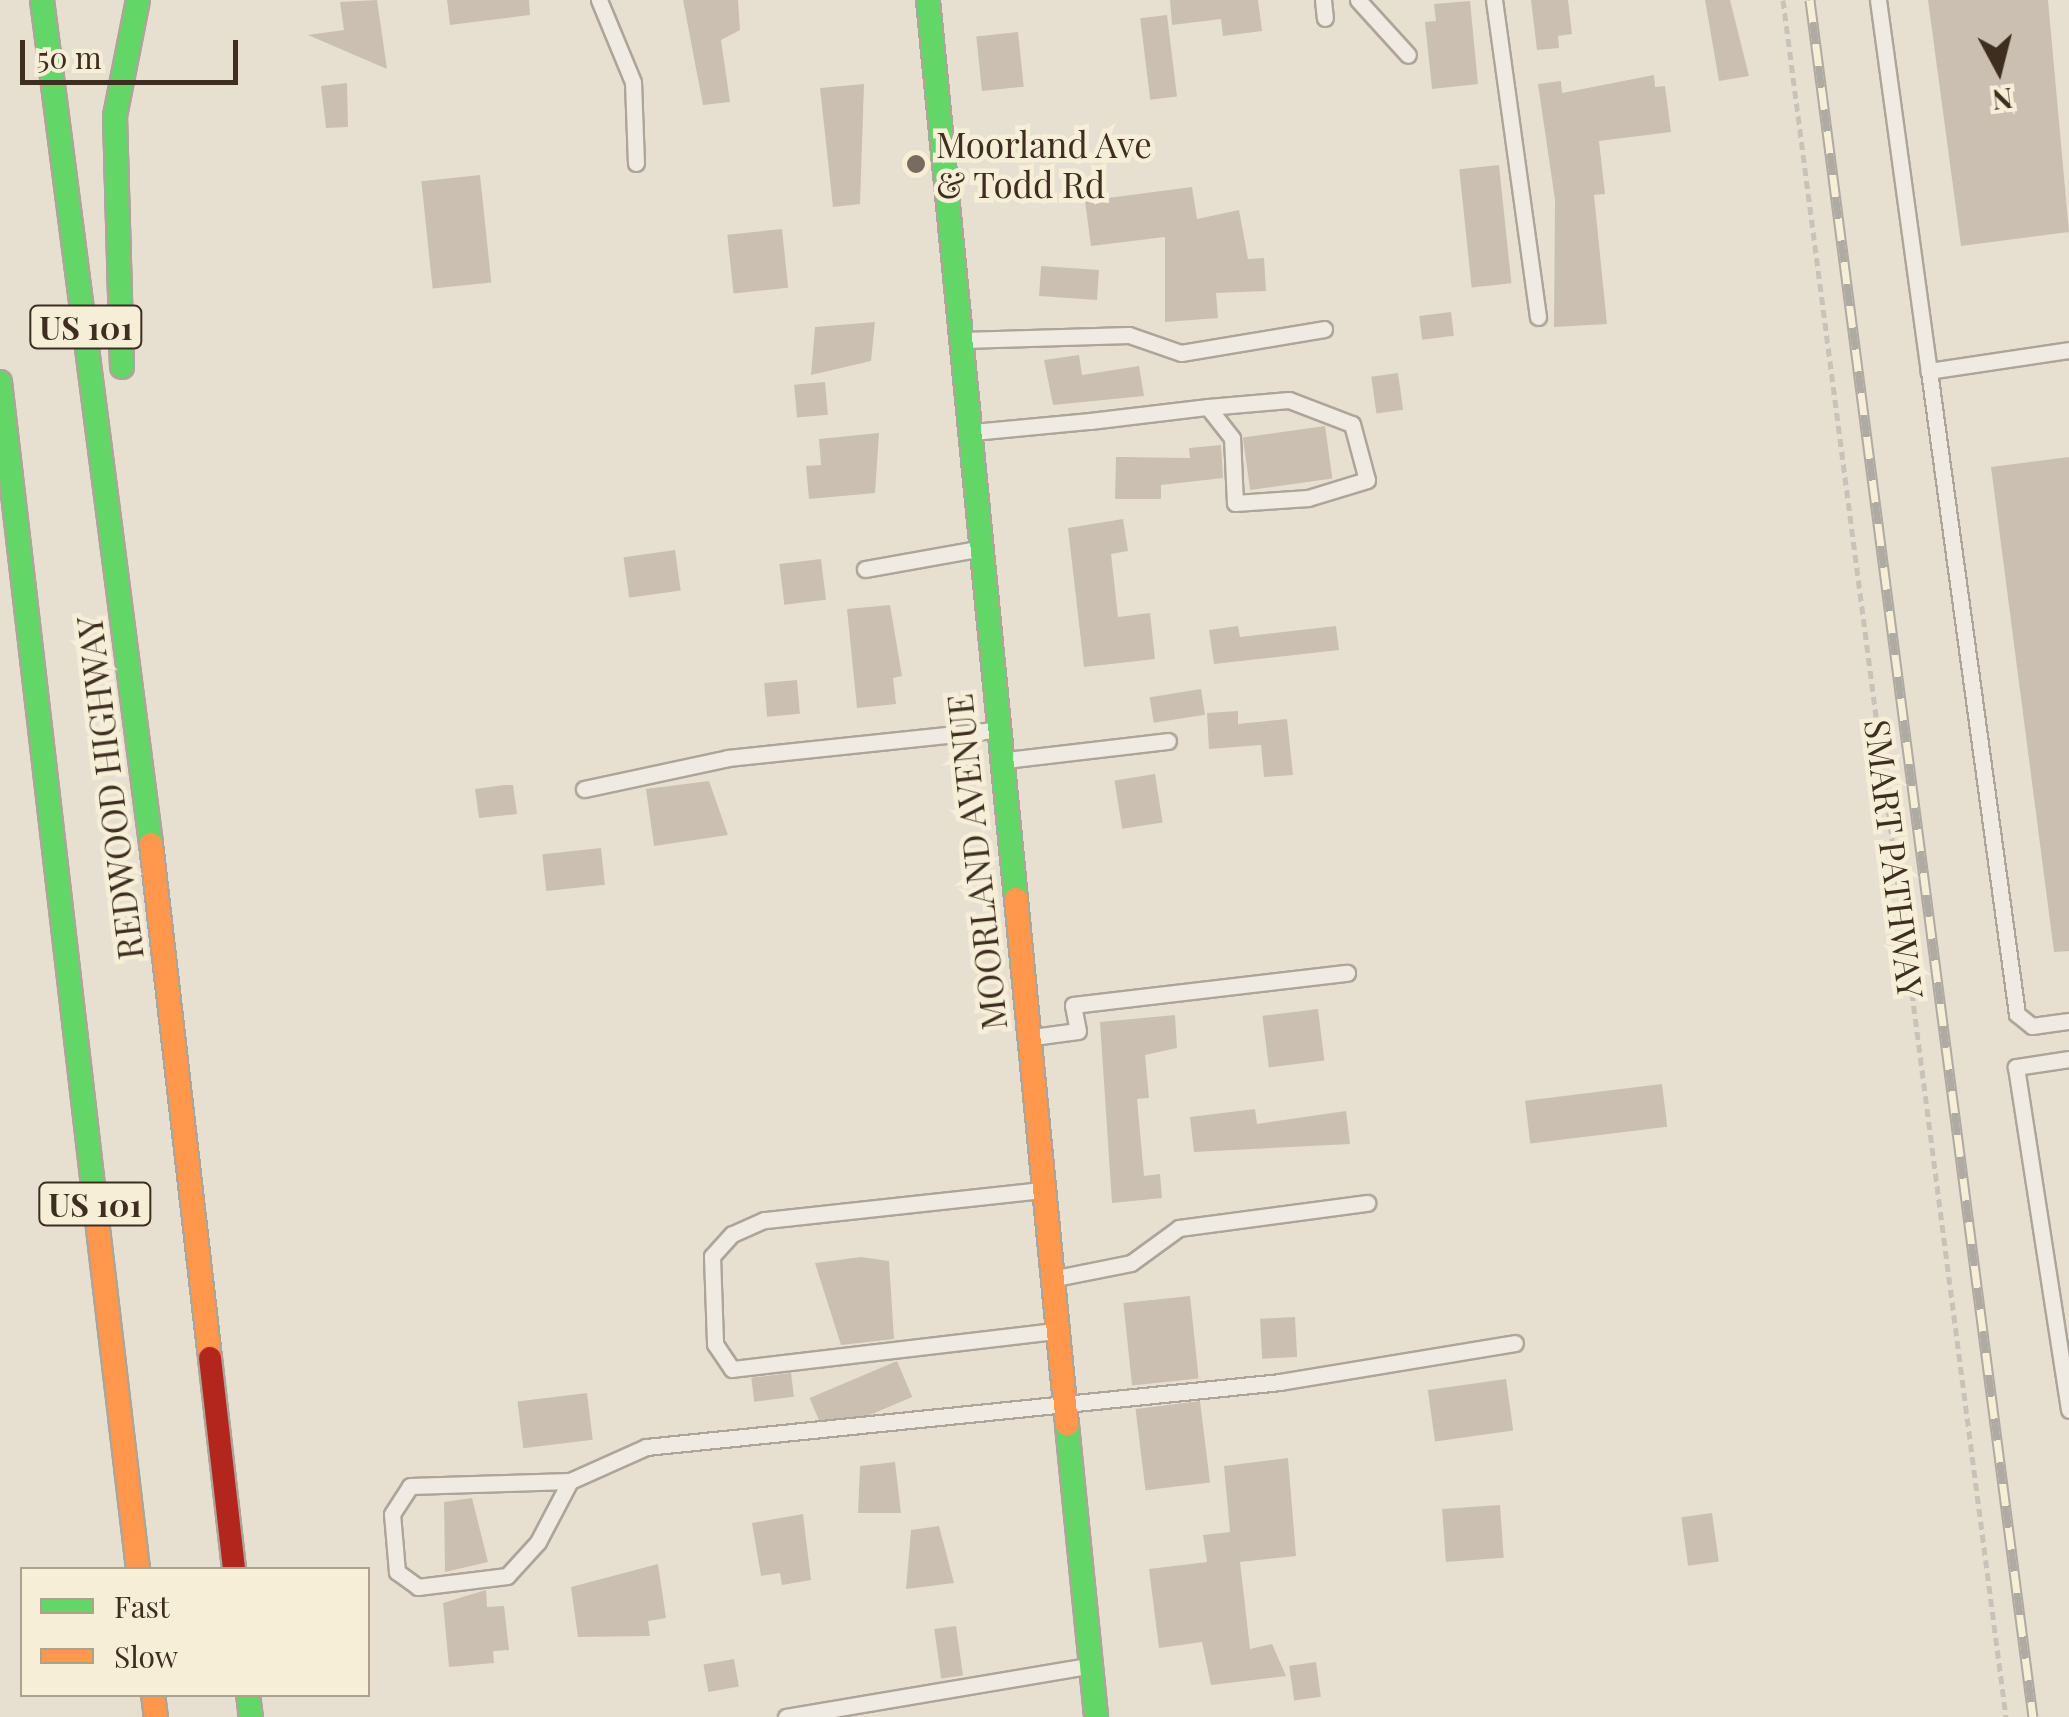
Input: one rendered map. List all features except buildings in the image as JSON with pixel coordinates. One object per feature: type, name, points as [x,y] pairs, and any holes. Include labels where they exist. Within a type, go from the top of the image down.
[{"type":"main road","name":"REDWOOD HIGHWAY","points":[[42,0],[130,655],[234,1567]]},
{"type":"main road","points":[[130,655],[115,116],[138,0]]},
{"type":"main road","name":"MOORLAND AVENUE","points":[[928,0],[1096,1717]]},
{"type":"main road","name":"REDWOOD HIGHWAY","points":[[0,382],[138,1567]]},
{"type":"main road","points":[[0,584],[52,838]]},
{"type":"lane","points":[[600,0],[632,82],[636,164]]},
{"type":"lane","points":[[1323,0],[1325,18]]},
{"type":"lane","points":[[1358,0],[1408,55]]},
{"type":"lane","points":[[1494,0],[1538,317]]},
{"type":"lane","points":[[1878,0],[2016,1014],[2032,1026],[2069,1020]]},
{"type":"lane","points":[[959,340],[1129,335],[1180,353],[1324,329]]},
{"type":"lane","points":[[1929,372],[2069,350]]},
{"type":"lane","points":[[969,432],[1208,407],[1289,400],[1352,424],[1367,480],[1308,498],[1235,502],[1232,438],[1208,407]]},
{"type":"lane","points":[[864,568],[980,548]]},
{"type":"lane","points":[[584,789],[728,758],[998,730]]},
{"type":"lane","points":[[1002,760],[1040,763],[1168,741]]},
{"type":"lane","points":[[1029,1037],[1078,1031],[1073,1005],[1348,973]]},
{"type":"lane","points":[[2069,1059],[2016,1066],[2069,1410]]},
{"type":"lane","points":[[1044,1190],[764,1220],[732,1234],[712,1256],[715,1344],[732,1370],[1058,1330]]},
{"type":"lane","points":[[1052,1278],[1131,1263],[1179,1228],[1367,1204]]},
{"type":"lane","points":[[570,1481],[538,1542],[507,1576],[418,1587],[397,1572],[392,1514],[410,1486],[570,1481],[646,1447],[1065,1408],[1515,1343]]},
{"type":"lane","points":[[786,1717],[1091,1666]]},
{"type":"path","name":"SMART PATHWAY","points":[[1783,0],[2006,1717]]},
{"type":"railway","points":[[1810,0],[2033,1717]]},
{"type":"traffic: fast","points":[[42,0],[151,844]]},
{"type":"traffic: fast","points":[[122,367],[115,116],[138,0]]},
{"type":"traffic: fast","points":[[928,0],[1016,899]]},
{"type":"traffic: fast","points":[[0,382],[97,1220]]},
{"type":"traffic: fast","points":[[1067,1425],[1096,1717]]},
{"type":"traffic: fast","points":[[248,1697],[251,1717]]},
{"type":"traffic: slow","points":[[151,844],[210,1358]]},
{"type":"traffic: slow","points":[[1016,899],[1067,1425]]},
{"type":"traffic: slow","points":[[97,1220],[138,1567]]},
{"type":"traffic: slow","points":[[153,1697],[156,1717]]},
{"type":"traffic: jam","points":[[210,1358],[234,1567]]},
{"type":"place","name":"Moorland Ave & Todd Rd","points":[[916,164]]}]
